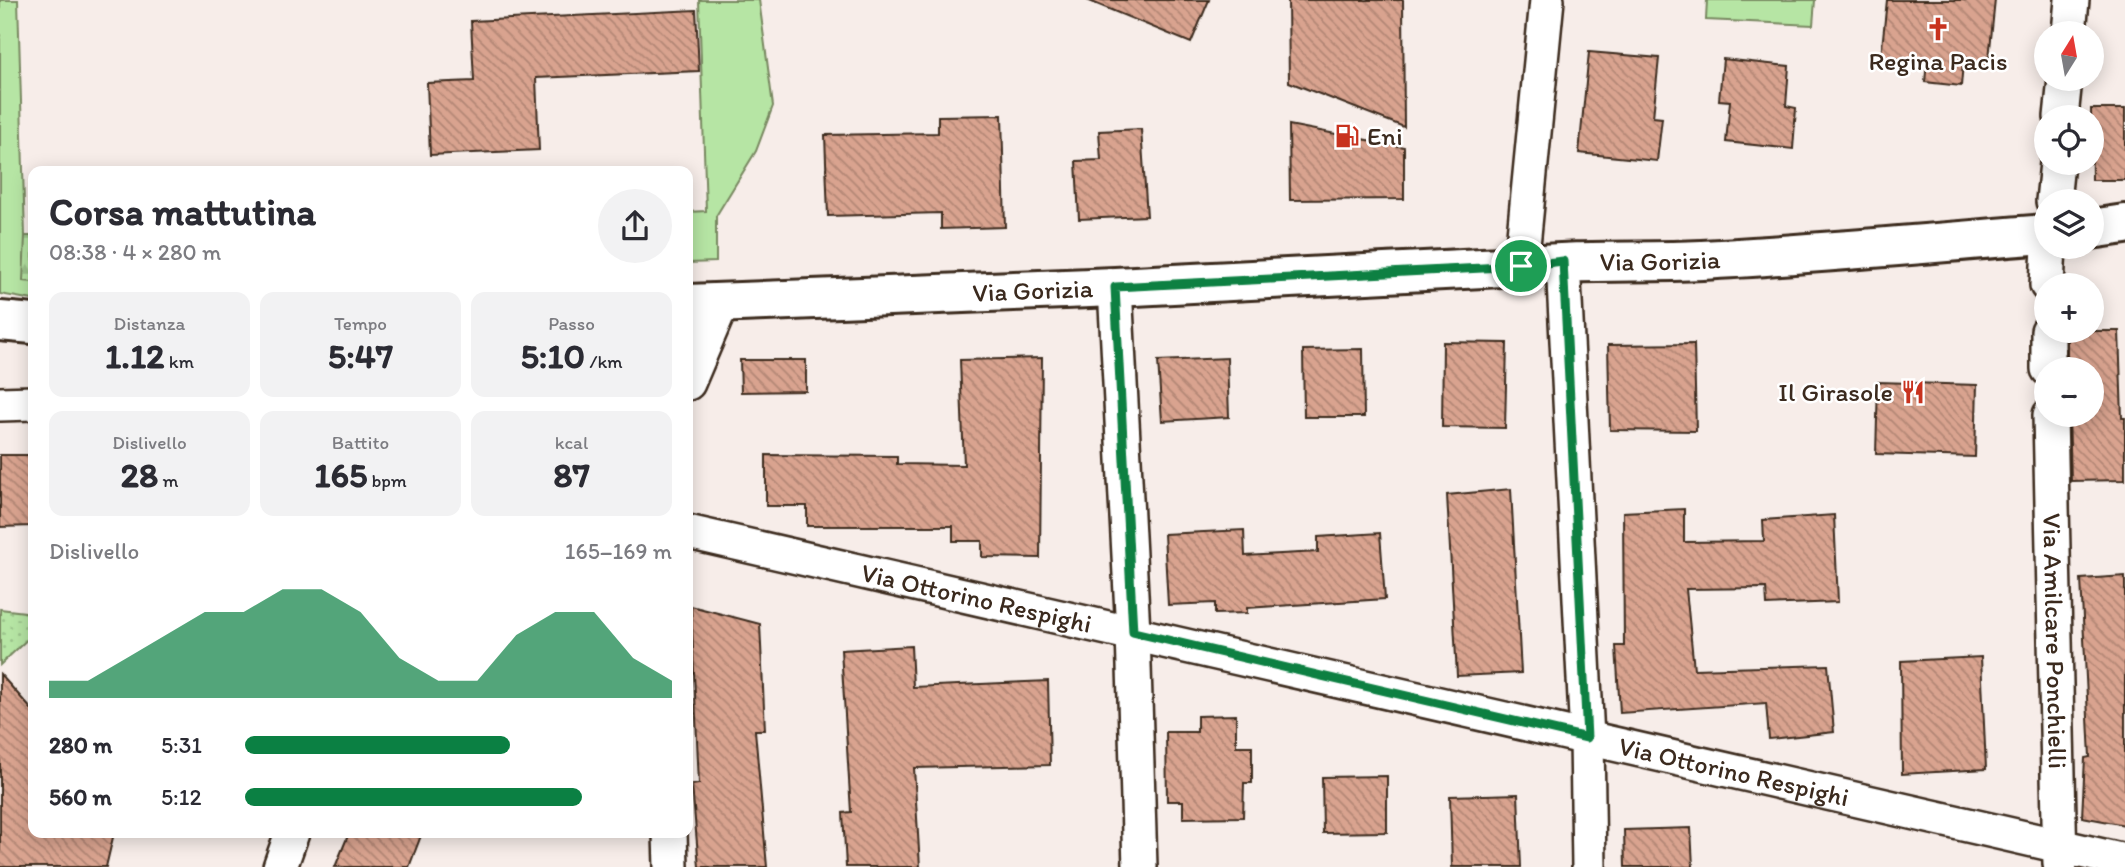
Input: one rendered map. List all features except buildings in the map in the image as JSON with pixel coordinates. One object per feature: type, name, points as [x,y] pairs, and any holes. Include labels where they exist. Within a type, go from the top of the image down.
[{"type":"main road","points":[[2104,227],[2125,224]]},
{"type":"main road","name":"Via Gorizia","points":[[705,303],[1115,287],[1521,266],[1563,261],[1633,263],[1703,260],[2034,235]]},
{"type":"main road","points":[[0,321],[28,324]]},
{"type":"main road","points":[[0,335],[28,333]]},
{"type":"street","points":[[1521,266],[1548,0]]},
{"type":"street","points":[[2070,21],[2072,0]]},
{"type":"street","points":[[1563,261],[1587,738],[1589,867]]},
{"type":"street","points":[[1115,287],[1133,632],[1140,867]]},
{"type":"street","points":[[693,359],[705,303]]},
{"type":"street","points":[[0,404],[28,403]]},
{"type":"street","name":"Via Amilcare Ponchielli","points":[[2050,427],[2060,855]]},
{"type":"street","name":"Via Ottorino Respighi","points":[[693,533],[1587,738],[2060,855],[2125,861]]},
{"type":"street","points":[[280,867],[290,838]]},
{"type":"street","points":[[670,838],[671,867]]},
{"type":"green space","points":[[0,0],[18,0],[25,236],[28,236],[28,299],[0,294]]},
{"type":"green space","points":[[699,0],[759,0],[773,106],[756,151],[716,216],[716,262],[693,263],[693,212],[706,211]]},
{"type":"green space","points":[[1707,0],[1815,0],[1813,25],[1706,20]]},
{"type":"green space","points":[[25,236],[28,236],[28,282],[23,281]]},
{"type":"green space","points":[[0,609],[28,612],[28,639],[0,665]]},
{"type":"place","name":"Regina Pacis","points":[[1938,29]]},
{"type":"place","name":"Eni","points":[[1347,136]]},
{"type":"place","name":"Il Girasole","points":[[1913,392]]},
{"type":"route","points":[[1563,261],[1587,738],[1133,632],[1115,287],[1521,266],[1563,261]]}]
